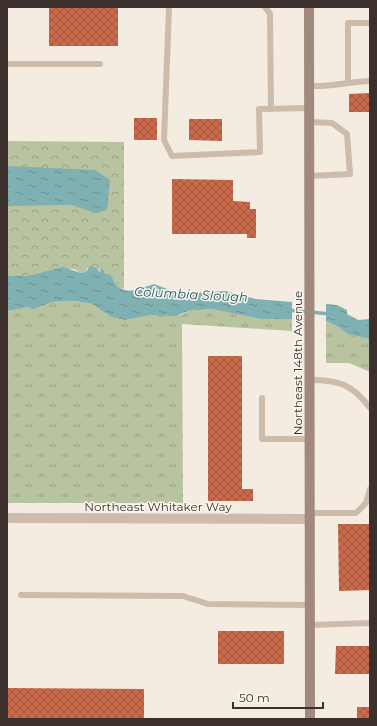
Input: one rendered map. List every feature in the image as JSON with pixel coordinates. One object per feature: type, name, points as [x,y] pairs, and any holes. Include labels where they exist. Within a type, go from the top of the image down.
[{"type":"street","name":"Northeast 148th Avenue","points":[[309,7],[310,719]]},
{"type":"street","name":"Northeast Whitaker Way","points":[[7,518],[310,516]]},
{"type":"lane","points":[[169,7],[164,140],[172,156],[260,152],[259,109],[309,108]]},
{"type":"lane","points":[[265,7],[270,14],[271,109]]},
{"type":"lane","points":[[348,82],[348,24],[370,23]]},
{"type":"lane","points":[[7,64],[100,64]]},
{"type":"lane","points":[[309,86],[330,86],[348,82],[370,81]]},
{"type":"lane","points":[[309,122],[332,123],[347,134],[350,174],[310,176]]},
{"type":"lane","points":[[310,380],[329,380],[342,383],[361,396],[370,408]]},
{"type":"lane","points":[[262,398],[262,439],[310,439]]},
{"type":"lane","points":[[310,516],[356,513],[366,503],[370,489]]},
{"type":"lane","points":[[21,596],[183,596],[208,604],[310,605]]},
{"type":"lane","points":[[310,625],[370,623]]},
{"type":"green space","points":[[7,141],[124,142],[124,289],[118,287],[108,274],[101,270],[90,268],[87,268],[86,272],[81,273],[74,269],[56,269],[26,276],[7,276]]},
{"type":"green space","points":[[75,301],[92,304],[111,317],[125,320],[152,315],[181,315],[188,311],[211,309],[261,319],[292,319],[292,331],[182,324],[183,503],[7,503],[7,311],[29,307],[32,310],[52,302]]},
{"type":"green space","points":[[326,321],[339,327],[347,334],[370,339],[370,372],[349,363],[326,363]]},
{"type":"water","points":[[7,166],[95,170],[110,180],[107,210],[95,213],[72,205],[7,206]]},
{"type":"water","points":[[90,266],[96,268],[100,272],[101,269],[104,270],[105,273],[112,277],[118,286],[127,290],[138,289],[154,284],[180,294],[225,291],[256,299],[292,302],[292,319],[261,319],[211,309],[188,311],[176,316],[152,315],[125,320],[111,317],[92,304],[75,301],[52,302],[32,310],[29,307],[7,311],[7,276],[26,276],[63,267],[81,273],[86,272]]},
{"type":"water","points":[[326,304],[337,305],[347,310],[347,314],[358,320],[370,319],[370,339],[347,334],[339,327],[326,321]]},
{"type":"building","points":[[49,7],[118,7],[118,46],[49,46]]},
{"type":"building","points":[[370,93],[370,112],[349,112],[349,94]]},
{"type":"building","points":[[134,118],[157,118],[157,140],[134,140]]},
{"type":"building","points":[[189,119],[222,119],[222,141],[189,140]]},
{"type":"building","points":[[172,179],[233,180],[233,201],[250,202],[250,209],[256,209],[256,238],[247,238],[247,234],[172,234]]},
{"type":"building","points":[[208,356],[242,356],[242,489],[253,489],[253,501],[208,501]]},
{"type":"building","points":[[338,524],[370,524],[370,590],[339,591]]},
{"type":"building","points":[[218,631],[284,631],[284,664],[218,664]]},
{"type":"building","points":[[336,646],[370,646],[370,674],[335,674]]},
{"type":"building","points":[[7,688],[144,689],[144,719],[7,719]]},
{"type":"building","points":[[357,707],[370,707],[370,719],[357,719]]},
{"type":"waterway","name":"Columbia Slough","points":[[287,310],[331,314]]}]
